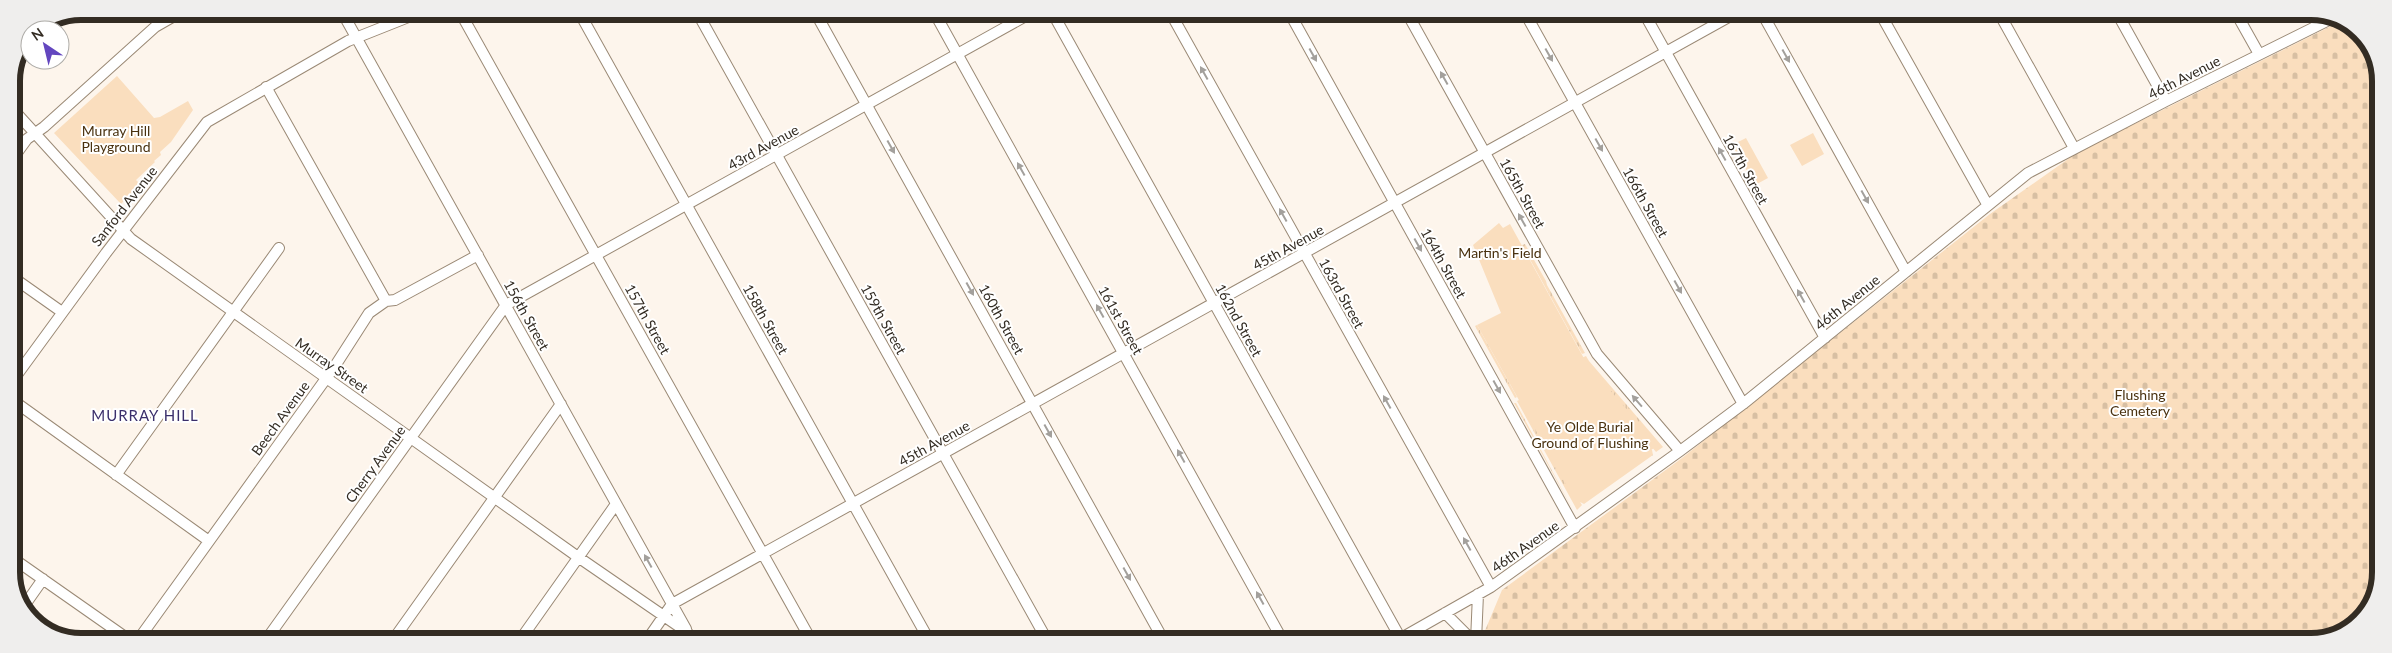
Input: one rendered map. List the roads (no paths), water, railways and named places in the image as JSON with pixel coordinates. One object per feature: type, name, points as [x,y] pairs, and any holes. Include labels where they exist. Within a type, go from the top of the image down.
[{"type":"street","points":[[20,149],[27,140],[44,127],[155,27],[167,20]]},
{"type":"street","name":"156th Street","points":[[347,20],[688,633]]},
{"type":"street","name":"Sanford Avenue","points":[[20,370],[123,230],[207,122],[266,87],[357,38],[402,20]]},
{"type":"street","name":"157th Street","points":[[464,20],[807,633]]},
{"type":"street","name":"158th Street","points":[[583,20],[924,633]]},
{"type":"street","name":"159th Street","points":[[701,20],[1042,633]]},
{"type":"street","name":"160th Street","points":[[819,20],[1160,633]]},
{"type":"street","name":"161st Street","points":[[938,20],[1279,633]]},
{"type":"street","name":"43rd Avenue","points":[[506,305],[1019,20]]},
{"type":"street","name":"162nd Street","points":[[1056,20],[1395,633]]},
{"type":"street","name":"163rd Street","points":[[1174,20],[1490,587]]},
{"type":"street","name":"164th Street","points":[[1293,20],[1575,528]]},
{"type":"street","name":"165th Street","points":[[1412,20],[1597,354],[1680,451]]},
{"type":"street","name":"166th Street","points":[[1529,20],[1743,404]]},
{"type":"street","name":"167th Street","points":[[1648,20],[1825,338]]},
{"type":"street","name":"45th Avenue","points":[[672,604],[1723,20]]},
{"type":"street","points":[[1766,20],[1906,272]]},
{"type":"street","points":[[1884,20],[1987,204]]},
{"type":"street","points":[[2003,20],[2074,148]]},
{"type":"street","points":[[2121,20],[2166,101]]},
{"type":"street","points":[[2239,20],[2259,54]]},
{"type":"street","name":"46th Avenue","points":[[1411,633],[1490,587],[1680,451],[1743,404],[1987,204],[2028,173],[2324,22]]},
{"type":"street","points":[[266,87],[386,301]]},
{"type":"street","name":"Murray Street","points":[[20,117],[131,239],[494,498],[664,616]]},
{"type":"street","points":[[116,475],[279,248]]},
{"type":"street","name":"Beech Avenue","points":[[143,633],[326,378],[369,314],[386,301],[395,300],[478,255]]},
{"type":"street","points":[[20,282],[62,312]]},
{"type":"street","name":"Cherry Avenue","points":[[271,633],[506,305]]},
{"type":"street","points":[[398,633],[561,404]]},
{"type":"street","points":[[20,406],[209,541]]},
{"type":"street","points":[[525,633],[616,504]]},
{"type":"street","points":[[20,563],[118,633]]},
{"type":"street","points":[[28,601],[42,579]]},
{"type":"street","points":[[1475,633],[1478,594]]},
{"type":"street","points":[[652,633],[672,604]]},
{"type":"street","points":[[1445,613],[1466,633]]},
{"type":"street","name":"156th Street","points":[[664,616],[686,633]]},
{"type":"district","name":"MURRAY HILL","points":[[145,415]]},
{"type":"park label","name":"Murray Hill Playground","points":[[116,138]]},
{"type":"park label","name":"Martin's Field","points":[[1500,252]]},
{"type":"park label","name":"Flushing Cemetery","points":[[2140,402]]},
{"type":"park label","name":"Ye Olde Burial Ground of Flushing","points":[[1590,434]]}]
